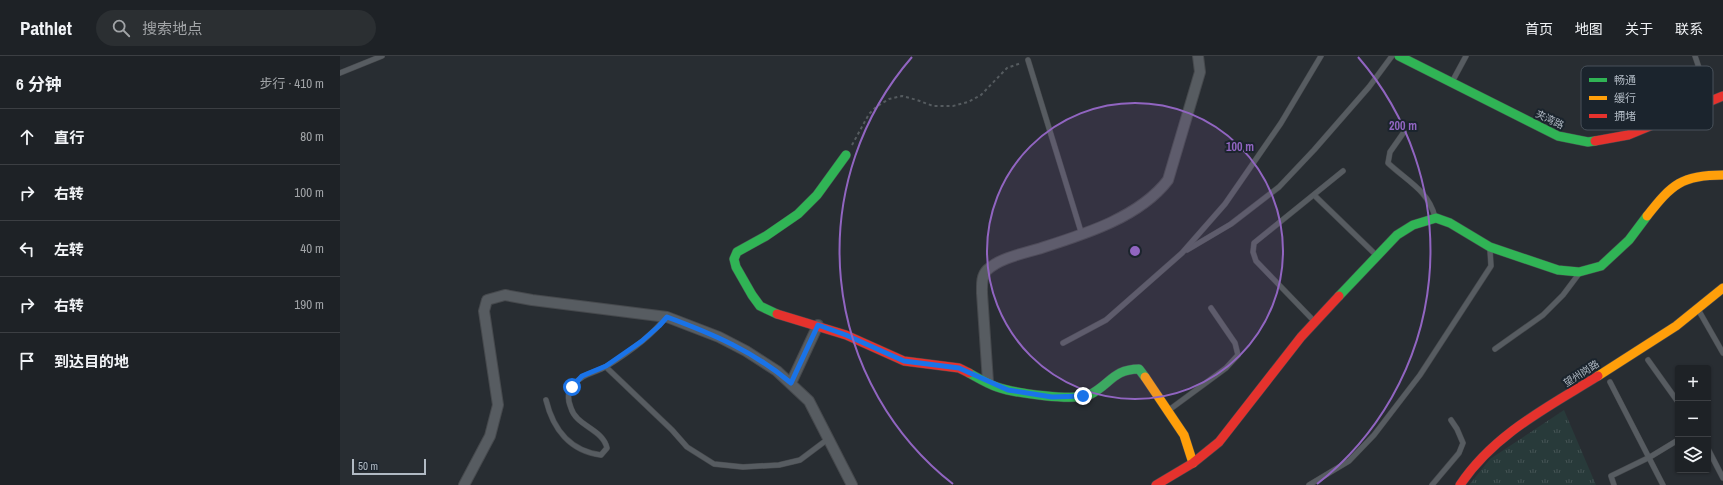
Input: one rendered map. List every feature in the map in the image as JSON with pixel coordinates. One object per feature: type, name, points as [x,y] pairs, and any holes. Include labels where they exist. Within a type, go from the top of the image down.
[{"type":"street","points":[[988,382],[982,293],[982,280],[986,271],[1002,260],[1082,235],[1108,224],[1139,205],[1163,186],[1168,180],[1200,72],[1198,56]]},
{"type":"street","name":"夹湾路","points":[[1399,56],[1558,136],[1588,142],[1628,134],[1638,130]]},
{"type":"street","name":"夹湾路","points":[[1713,100],[1723,96]]},
{"type":"street","points":[[846,154],[817,195],[798,214],[766,236],[745,246],[737,252],[734,259],[736,267],[760,306],[769,311],[818,325],[846,335],[904,361],[959,368],[1008,390],[1052,397],[1068,397],[1091,394],[1110,378],[1129,369],[1139,369],[1184,435],[1193,463]]},
{"type":"street","points":[[1159,484],[1193,463],[1219,442],[1247,404],[1315,322],[1376,256],[1397,236],[1413,225],[1436,218],[1450,223],[1490,246],[1558,270],[1580,272],[1601,266],[1629,240],[1663,195],[1679,182],[1700,175],[1723,175]]},
{"type":"street","name":"望州岗路","points":[[1460,485],[1466,474],[1486,450],[1520,425],[1676,326],[1698,310],[1723,288]]},
{"type":"street","points":[[464,485],[490,436],[498,405],[484,311],[487,300],[505,295],[532,300],[667,317],[719,337],[740,348],[777,371],[809,401],[852,485]]},
{"type":"street","points":[[791,383],[818,325]]},
{"type":"lane","points":[[340,73],[382,56]]},
{"type":"lane","points":[[1063,343],[1106,320],[1182,253],[1225,204],[1281,123],[1321,56]]},
{"type":"lane","points":[[1182,253],[1231,224],[1279,187],[1364,93],[1392,56]]},
{"type":"lane","points":[[1452,82],[1466,56]]},
{"type":"lane","points":[[1695,56],[1698,66]]},
{"type":"lane","points":[[1028,60],[1082,235]]},
{"type":"lane","points":[[1404,132],[1390,152],[1388,163],[1425,194],[1432,205],[1436,218]]},
{"type":"lane","points":[[1315,322],[1256,261],[1253,252],[1254,243],[1342,171]]},
{"type":"lane","points":[[1314,195],[1376,256]]},
{"type":"lane","points":[[1309,485],[1349,460],[1374,435],[1415,381],[1492,266],[1490,246]]},
{"type":"lane","points":[[1494,349],[1543,315],[1563,294],[1580,272]]},
{"type":"lane","points":[[1168,410],[1226,368],[1238,355],[1238,347],[1211,308]]},
{"type":"lane","points":[[1698,310],[1723,353]]},
{"type":"lane","points":[[546,400],[554,424],[573,446],[584,451],[600,455],[607,448],[606,444],[596,432],[577,418],[571,410],[568,397],[572,387],[582,376],[606,366],[642,341],[667,317]]},
{"type":"lane","points":[[1648,360],[1677,401]]},
{"type":"lane","points":[[606,366],[672,430],[687,447],[714,464],[743,468],[779,465],[800,460],[828,439]]},
{"type":"lane","points":[[1610,382],[1664,485]]},
{"type":"lane","points":[[1432,485],[1459,453],[1462,443],[1457,429],[1451,420]]},
{"type":"lane","points":[[1614,485],[1611,476],[1650,457],[1675,442]]},
{"type":"lane","points":[[1711,455],[1723,478]]},
{"type":"path","points":[[846,154],[869,114],[876,107],[889,99],[902,96],[933,106],[953,106],[968,102],[981,95],[1007,68],[1028,60]]},
{"type":"green space","points":[[1564,410],[1596,485],[1469,485],[1490,459]]},
{"type":"traffic: fast","points":[[1399,56],[1558,136],[1588,142],[1595,141]]},
{"type":"traffic: fast","points":[[777,314],[760,306],[752,295],[736,267],[734,259],[737,252],[766,236],[798,214],[817,195],[846,155]]},
{"type":"traffic: fast","points":[[1339,296],[1397,235],[1413,225],[1436,218],[1450,223],[1490,247],[1558,270],[1579,272],[1601,266],[1629,240],[1647,216]]},
{"type":"traffic: fast","points":[[969,373],[997,387],[1030,394],[1059,397],[1083,396],[1091,394],[1118,374],[1131,370],[1139,369],[1145,377]]},
{"type":"traffic: slow","points":[[1647,216],[1664,196],[1679,184],[1697,177],[1723,175]]},
{"type":"traffic: slow","points":[[1598,376],[1676,326],[1723,288]]},
{"type":"traffic: slow","points":[[1145,377],[1184,435],[1193,463]]},
{"type":"traffic: jam","points":[[1713,100],[1723,96]]},
{"type":"traffic: jam","points":[[1595,141],[1628,135],[1640,130]]},
{"type":"traffic: jam","points":[[1156,485],[1193,463],[1219,442],[1301,337],[1339,296]]},
{"type":"traffic: jam","points":[[777,314],[846,335],[904,361],[959,368],[969,373]]},
{"type":"traffic: jam","points":[[1460,485],[1474,467],[1505,436],[1541,411],[1598,376]]},
{"type":"route","points":[[572,387],[582,376],[606,366],[642,341],[667,317],[719,337],[746,351],[777,371],[791,383],[818,325],[846,335],[904,361],[925,365],[959,368],[1008,390],[1052,397],[1083,396]]}]
